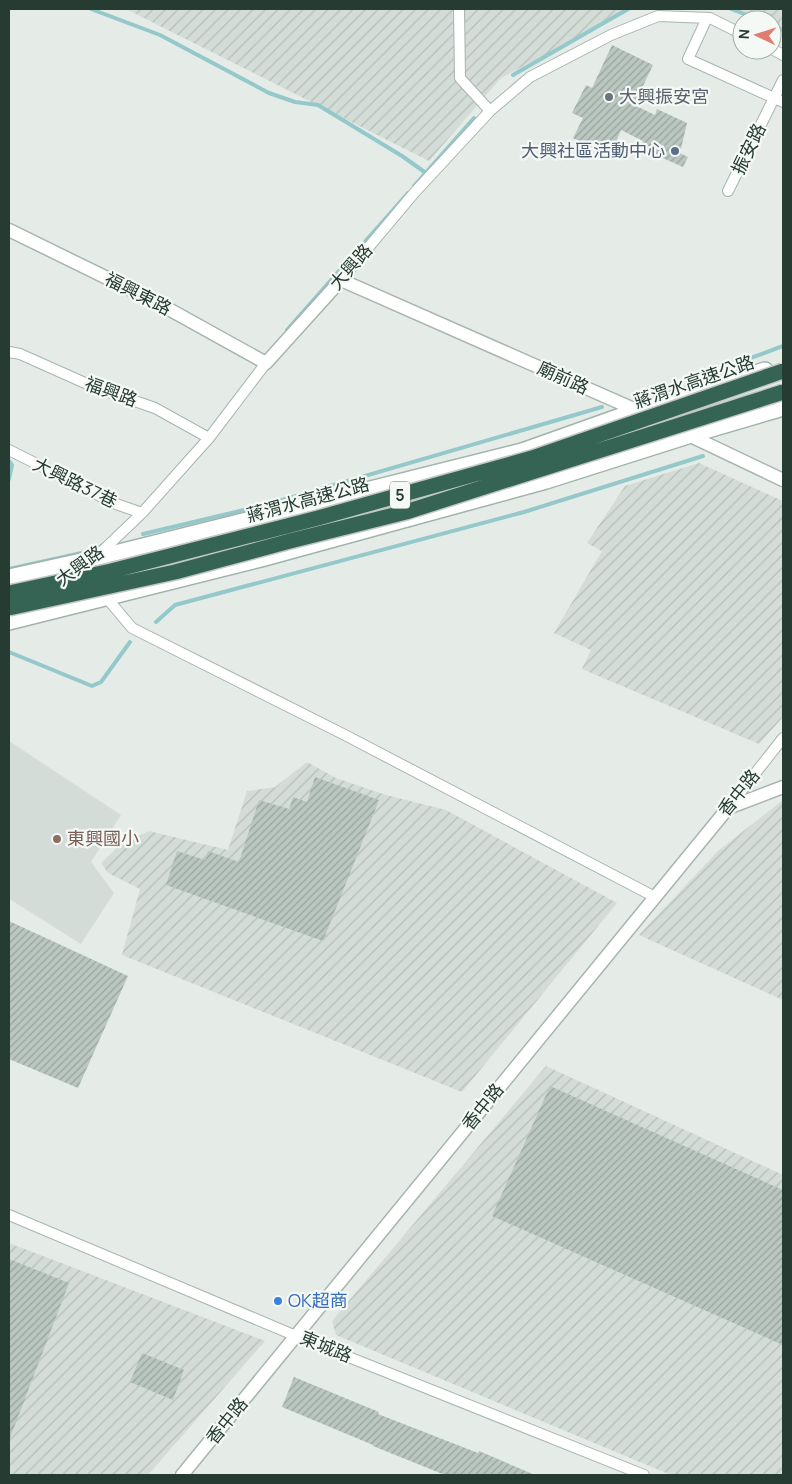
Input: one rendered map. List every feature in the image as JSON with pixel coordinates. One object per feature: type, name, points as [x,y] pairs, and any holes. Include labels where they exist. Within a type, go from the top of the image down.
[{"type":"highway","name":"蔣渭水高速公路","points":[[9,593],[111,571],[308,520],[532,458],[783,371]]},
{"type":"highway","name":"蔣渭水高速公路","points":[[9,608],[175,572],[406,512],[783,392]]},
{"type":"main road","points":[[9,576],[95,558],[522,451],[636,410],[783,364]]},
{"type":"main road","points":[[9,622],[229,567],[546,481],[783,408]]},
{"type":"main road","points":[[222,526],[238,533],[244,542],[241,552],[229,567]]},
{"type":"street","points":[[459,9],[460,78],[490,111]]},
{"type":"street","name":"大興路","points":[[9,615],[95,558],[142,513],[209,438],[266,363],[341,280],[415,192],[490,111],[530,77],[611,35],[658,16],[710,18],[732,29]]},
{"type":"street","points":[[706,18],[688,59],[779,100]]},
{"type":"street","name":"振安路","points":[[728,191],[779,100],[783,80]]},
{"type":"street","name":"福興東路","points":[[9,230],[156,302],[266,363]]},
{"type":"street","name":"廟前路","points":[[341,280],[636,410],[783,480]]},
{"type":"street","name":"福興路","points":[[9,352],[20,354],[94,387],[155,408],[209,438]]},
{"type":"street","name":"大興路37巷","points":[[9,450],[116,504],[142,513]]},
{"type":"street","points":[[106,598],[132,628],[343,734],[655,897]]},
{"type":"street","name":"香中路","points":[[182,1475],[728,808],[783,738]]},
{"type":"street","points":[[728,808],[783,787]]},
{"type":"street","name":"東城路","points":[[9,1215],[296,1336],[644,1475]]},
{"type":"shaded area","points":[[126,9],[633,9],[501,78],[429,161]]},
{"type":"shaded area","points":[[735,9],[783,9],[783,28],[782,10]]},
{"type":"shaded area","points":[[699,463],[783,501],[783,717],[759,744],[582,669],[591,650],[554,633],[602,551],[587,543],[625,486]]},
{"type":"shaded area","name":"東興國小","points":[[9,741],[121,815],[91,862],[114,893],[81,944],[11,900],[9,902]]},
{"type":"shaded area","points":[[307,762],[336,778],[386,795],[446,810],[617,903],[462,1092],[122,955],[140,889],[108,873],[101,863],[119,846],[149,831],[228,850],[247,791],[275,787]]},
{"type":"shaded area","points":[[783,800],[783,1000],[639,935],[718,851]]},
{"type":"shaded area","points":[[546,1066],[783,1175],[783,1475],[671,1475],[336,1335],[332,1321]]},
{"type":"shaded area","points":[[9,1243],[265,1341],[148,1475],[9,1475]]},
{"type":"building","name":"大興振安宮","points":[[612,45],[653,65],[634,105],[655,115],[657,109],[687,123],[680,153],[688,157],[683,167],[640,148],[643,141],[621,130],[610,156],[573,138],[583,118],[572,113],[586,85],[592,88]]},
{"type":"building","points":[[315,777],[379,800],[323,941],[166,885],[177,851],[205,860],[208,851],[239,862],[259,800],[289,809],[293,797],[307,802]]},
{"type":"building","points":[[9,921],[128,976],[78,1088],[9,1059]]},
{"type":"building","points":[[550,1086],[783,1190],[783,1345],[492,1216]]},
{"type":"building","points":[[9,1259],[69,1283],[10,1438],[9,1437]]},
{"type":"building","points":[[142,1353],[184,1370],[173,1400],[130,1382]]},
{"type":"building","points":[[294,1377],[379,1412],[378,1414],[478,1453],[479,1451],[535,1475],[445,1475],[373,1446],[282,1407]]},
{"type":"waterway","points":[[91,9],[160,35],[269,93],[295,102],[318,105],[402,156],[426,173]]},
{"type":"waterway","points":[[513,75],[628,9]]},
{"type":"waterway","points":[[414,186],[474,118]]},
{"type":"waterway","points":[[287,330],[408,193]]},
{"type":"waterway","points":[[737,363],[783,346]]},
{"type":"waterway","points":[[143,534],[265,505],[602,407]]},
{"type":"waterway","points":[[156,622],[175,605],[524,512],[703,456]]},
{"type":"waterway","points":[[9,461],[12,465],[9,479]]},
{"type":"waterway","points":[[9,569],[95,550],[103,545]]},
{"type":"waterway","points":[[9,652],[92,686],[101,682],[130,642]]},
{"type":"place","name":"大興振安宮","points":[[609,97]]},
{"type":"place","name":"大興社區活動中心","points":[[675,151]]},
{"type":"place","name":"東興國小","points":[[57,839]]},
{"type":"place","name":"OK超商","points":[[278,1301]]}]
